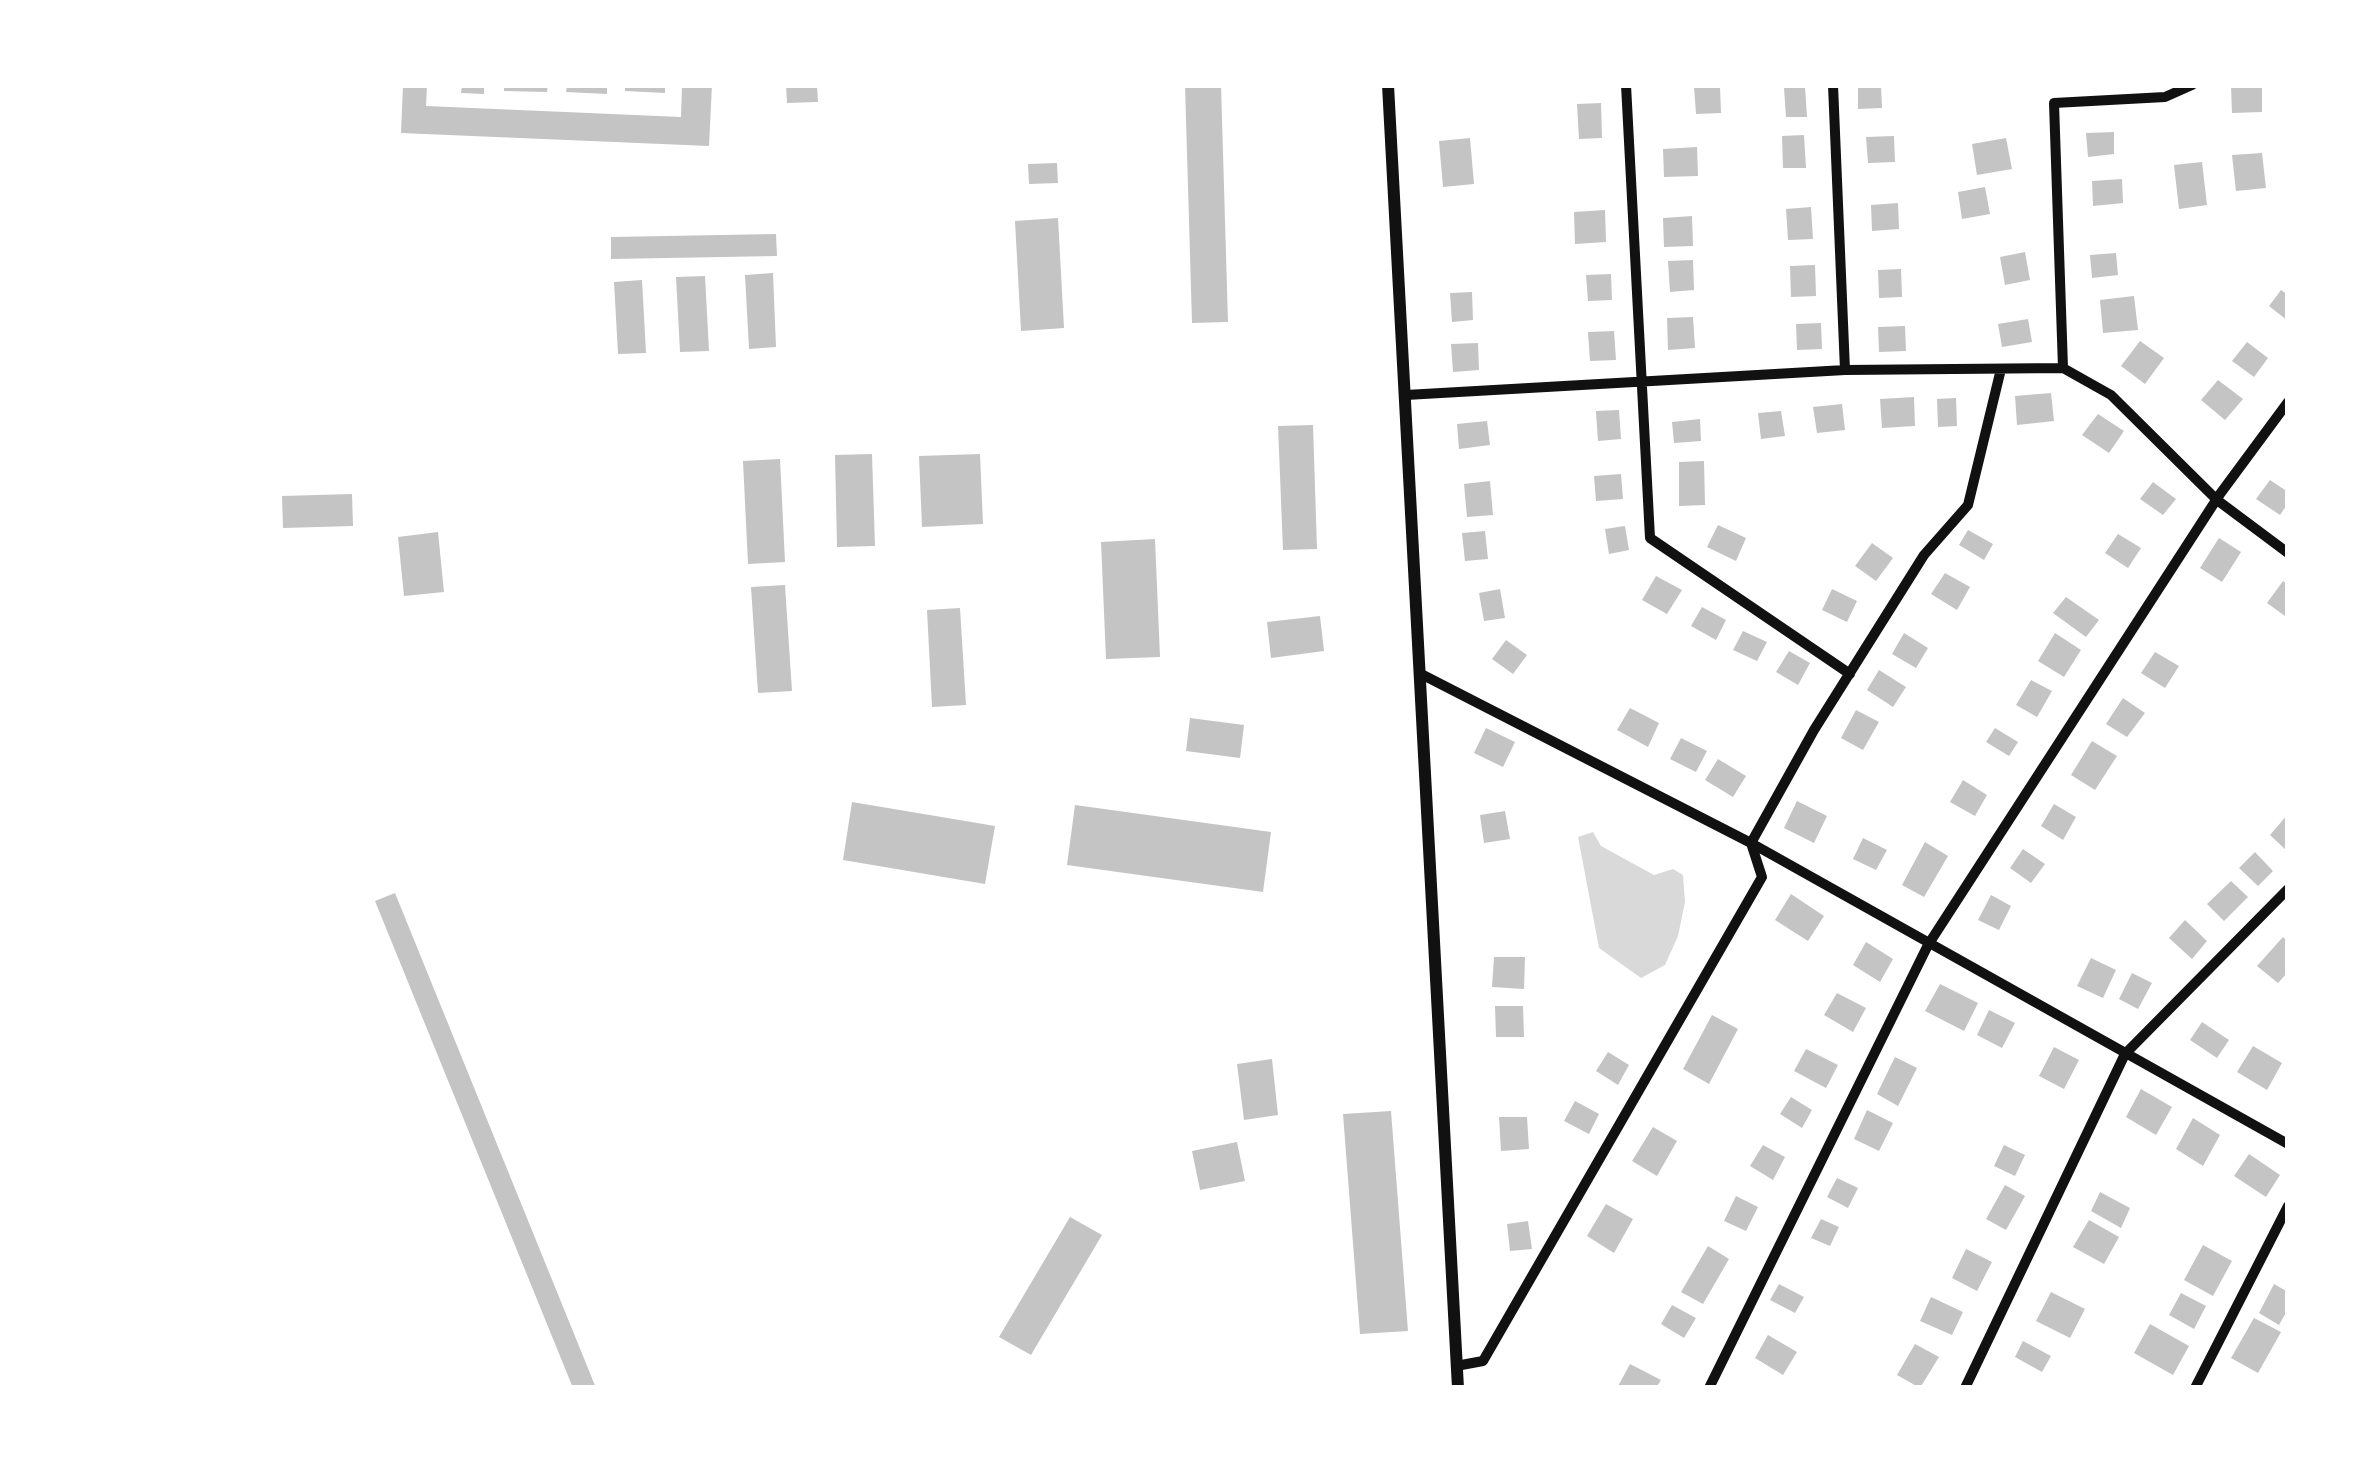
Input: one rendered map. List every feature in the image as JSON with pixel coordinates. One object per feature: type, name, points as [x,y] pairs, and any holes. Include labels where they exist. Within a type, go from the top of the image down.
[{"type":"street","points":[[1388,85],[1423,675],[1458,1388]]},
{"type":"street","points":[[1626,85],[1650,538],[1850,674]]},
{"type":"street","points":[[1834,85],[1844,370]]},
{"type":"street","points":[[2063,368],[2054,103],[2165,98],[2192,85]]},
{"type":"street","points":[[1406,395],[1844,370],[2063,368],[2112,394],[2218,500],[2288,553]]},
{"type":"street","points":[[1456,1366],[1484,1361],[1762,878],[1752,843],[1924,555],[1968,505],[2000,369]]},
{"type":"street","points":[[1709,1388],[1928,946],[2218,500],[2288,402]]},
{"type":"street","points":[[1423,675],[1752,843],[1928,946],[2288,1144]]},
{"type":"street","points":[[1965,1388],[2125,1054],[2288,889]]},
{"type":"street","points":[[2195,1388],[2288,1206]]},
{"type":"shaded area","points":[[1593,832],[1601,846],[1654,875],[1673,869],[1683,875],[1685,902],[1678,936],[1665,965],[1641,978],[1599,948],[1578,837]]},
{"type":"building","points":[[403,85],[427,85],[426,106],[681,117],[682,85],[712,85],[709,146],[401,133]]},
{"type":"building","points":[[462,85],[484,85],[484,94],[461,93]]},
{"type":"building","points":[[504,85],[548,85],[547,92],[504,91]]},
{"type":"building","points":[[567,85],[607,85],[607,94],[566,92]]},
{"type":"building","points":[[625,85],[665,85],[665,93],[625,91]]},
{"type":"building","points":[[786,85],[817,85],[818,102],[787,103]]},
{"type":"building","points":[[1185,85],[1221,85],[1228,322],[1192,323]]},
{"type":"building","points":[[1858,85],[1881,85],[1882,108],[1858,109]]},
{"type":"building","points":[[2262,85],[2262,112],[2232,113],[2231,86]]},
{"type":"building","points":[[1720,86],[1721,113],[1696,114],[1694,87]]},
{"type":"building","points":[[1805,87],[1807,117],[1786,117],[1784,88]]},
{"type":"building","points":[[1601,103],[1602,138],[1579,139],[1577,104]]},
{"type":"building","points":[[2114,132],[2114,154],[2088,157],[2086,133]]},
{"type":"building","points":[[1804,135],[1806,168],[1783,168],[1782,136]]},
{"type":"building","points":[[1894,136],[1895,162],[1868,163],[1866,137]]},
{"type":"building","points":[[1470,138],[1474,184],[1443,187],[1439,141]]},
{"type":"building","points":[[2006,138],[2012,169],[1977,175],[1972,144]]},
{"type":"building","points":[[1697,147],[1698,176],[1664,177],[1663,149]]},
{"type":"building","points":[[2262,153],[2266,188],[2236,191],[2232,155]]},
{"type":"building","points":[[2202,162],[2207,205],[2179,209],[2174,165]]},
{"type":"building","points":[[1057,163],[1058,183],[1029,184],[1028,164]]},
{"type":"building","points":[[2122,179],[2123,203],[2093,206],[2092,181]]},
{"type":"building","points":[[1985,187],[1990,214],[1962,219],[1958,192]]},
{"type":"building","points":[[1898,203],[1899,229],[1872,231],[1871,205]]},
{"type":"building","points":[[1811,207],[1813,239],[1788,240],[1786,209]]},
{"type":"building","points":[[1605,210],[1606,242],[1575,244],[1574,212]]},
{"type":"building","points":[[1692,216],[1693,246],[1664,247],[1663,218]]},
{"type":"building","points":[[1058,218],[1064,328],[1021,331],[1015,221]]},
{"type":"building","points":[[776,234],[777,256],[611,259],[611,237]]},
{"type":"building","points":[[2025,252],[2030,280],[2005,285],[2000,257]]},
{"type":"building","points":[[2116,253],[2118,275],[2092,278],[2090,255]]},
{"type":"building","points":[[1693,260],[1694,290],[1670,292],[1668,261]]},
{"type":"building","points":[[1815,265],[1816,296],[1791,297],[1790,266]]},
{"type":"building","points":[[1901,269],[1902,297],[1879,298],[1878,270]]},
{"type":"building","points":[[773,273],[776,347],[749,349],[745,275]]},
{"type":"building","points":[[1611,274],[1612,300],[1588,301],[1586,275]]},
{"type":"building","points":[[705,276],[709,351],[680,352],[676,277]]},
{"type":"building","points":[[642,280],[646,353],[618,354],[614,282]]},
{"type":"building","points":[[2281,290],[2288,295],[2288,321],[2269,306]]},
{"type":"building","points":[[1472,292],[1473,320],[1452,322],[1450,293]]},
{"type":"building","points":[[2134,296],[2138,330],[2103,333],[2100,300]]},
{"type":"building","points":[[1693,317],[1695,348],[1668,350],[1667,318]]},
{"type":"building","points":[[2028,319],[2032,342],[2002,347],[1998,324]]},
{"type":"building","points":[[1821,323],[1822,349],[1797,350],[1796,324]]},
{"type":"building","points":[[1905,326],[1906,351],[1879,352],[1878,327]]},
{"type":"building","points":[[1614,331],[1616,360],[1590,361],[1588,332]]},
{"type":"building","points":[[2140,341],[2164,358],[2145,384],[2121,366]]},
{"type":"building","points":[[2247,342],[2268,358],[2254,377],[2232,361]]},
{"type":"building","points":[[1478,343],[1479,370],[1453,372],[1451,344]]},
{"type":"building","points":[[2218,380],[2243,399],[2225,420],[2201,400]]},
{"type":"building","points":[[2051,393],[2054,421],[2017,425],[2015,396]]},
{"type":"building","points":[[1914,397],[1915,426],[1882,428],[1880,399]]},
{"type":"building","points":[[1956,398],[1957,426],[1938,427],[1937,399]]},
{"type":"building","points":[[1842,404],[1845,430],[1817,433],[1813,407]]},
{"type":"building","points":[[1619,410],[1621,439],[1598,441],[1596,411]]},
{"type":"building","points":[[1781,411],[1785,436],[1761,439],[1758,413]]},
{"type":"building","points":[[2098,414],[2124,431],[2109,453],[2082,435]]},
{"type":"building","points":[[1700,419],[1701,441],[1674,443],[1672,422]]},
{"type":"building","points":[[1487,421],[1490,445],[1459,449],[1457,424]]},
{"type":"building","points":[[1313,425],[1317,549],[1283,550],[1278,426]]},
{"type":"building","points":[[872,454],[875,546],[837,547],[835,455]]},
{"type":"building","points":[[980,454],[983,524],[922,527],[919,456]]},
{"type":"building","points":[[780,459],[785,562],[748,564],[743,461]]},
{"type":"building","points":[[1704,461],[1705,505],[1679,506],[1679,462]]},
{"type":"building","points":[[1621,474],[1623,499],[1596,501],[1594,476]]},
{"type":"building","points":[[2270,480],[2288,492],[2288,503],[2280,515],[2256,499]]},
{"type":"building","points":[[1490,481],[1493,515],[1467,517],[1464,484]]},
{"type":"building","points":[[2153,482],[2176,499],[2163,515],[2140,499]]},
{"type":"building","points":[[352,494],[353,526],[283,528],[282,496]]},
{"type":"building","points":[[1718,525],[1746,538],[1736,561],[1707,547]]},
{"type":"building","points":[[1625,526],[1629,550],[1609,554],[1605,529]]},
{"type":"building","points":[[1968,530],[1993,544],[1984,560],[1959,545]]},
{"type":"building","points":[[1485,531],[1488,559],[1465,561],[1462,533]]},
{"type":"building","points":[[438,532],[444,592],[404,596],[398,537]]},
{"type":"building","points":[[2118,534],[2141,548],[2128,568],[2105,553]]},
{"type":"building","points":[[2219,538],[2241,552],[2222,582],[2200,568]]},
{"type":"building","points":[[1155,539],[1160,657],[1106,659],[1101,542]]},
{"type":"building","points":[[1872,543],[1893,558],[1876,581],[1855,566]]},
{"type":"building","points":[[1945,573],[1970,587],[1957,610],[1931,594]]},
{"type":"building","points":[[1656,576],[1682,590],[1667,614],[1642,600]]},
{"type":"building","points":[[2283,581],[2288,585],[2285,616],[2267,603]]},
{"type":"building","points":[[785,585],[792,691],[758,693],[751,587]]},
{"type":"building","points":[[1500,589],[1505,618],[1484,621],[1479,593]]},
{"type":"building","points":[[1832,589],[1857,601],[1847,622],[1822,610]]},
{"type":"building","points":[[2066,597],[2099,620],[2086,637],[2053,613]]},
{"type":"building","points":[[1702,607],[1726,620],[1716,640],[1691,626]]},
{"type":"building","points":[[960,608],[966,705],[932,707],[927,610]]},
{"type":"building","points":[[1320,616],[1324,651],[1271,658],[1267,622]]},
{"type":"building","points":[[1743,631],[1767,642],[1757,661],[1733,650]]},
{"type":"building","points":[[1904,633],[1928,648],[1916,668],[1892,654]]},
{"type":"building","points":[[2055,633],[2081,650],[2064,677],[2038,661]]},
{"type":"building","points":[[1506,640],[1527,655],[1513,674],[1492,659]]},
{"type":"building","points":[[1789,651],[1810,663],[1798,685],[1776,672]]},
{"type":"building","points":[[2155,652],[2179,666],[2165,688],[2141,673]]},
{"type":"building","points":[[1879,670],[1906,687],[1893,707],[1867,690]]},
{"type":"building","points":[[2031,680],[2052,691],[2037,717],[2016,705]]},
{"type":"building","points":[[2123,698],[2145,713],[2127,737],[2106,724]]},
{"type":"building","points":[[1630,708],[1659,723],[1648,747],[1617,730]]},
{"type":"building","points":[[1856,710],[1879,722],[1863,750],[1841,738]]},
{"type":"building","points":[[1190,718],[1244,725],[1240,758],[1186,751]]},
{"type":"building","points":[[1486,728],[1515,742],[1503,767],[1474,753]]},
{"type":"building","points":[[1995,728],[2018,742],[2009,756],[1986,742]]},
{"type":"building","points":[[1681,738],[1707,751],[1696,772],[1670,759]]},
{"type":"building","points":[[2092,741],[2117,756],[2095,790],[2071,775]]},
{"type":"building","points":[[1718,759],[1746,776],[1733,797],[1705,780]]},
{"type":"building","points":[[1963,780],[1987,795],[1975,816],[1950,802]]},
{"type":"building","points":[[1797,801],[1827,816],[1814,843],[1784,828]]},
{"type":"building","points":[[852,802],[995,826],[985,884],[843,860]]},
{"type":"building","points":[[2054,804],[2076,817],[2063,840],[2041,826]]},
{"type":"building","points":[[1075,805],[1271,832],[1263,892],[1067,865]]},
{"type":"building","points":[[1505,811],[1510,839],[1484,843],[1480,815]]},
{"type":"building","points":[[2288,814],[2288,852],[2270,835]]},
{"type":"building","points":[[1863,838],[1887,850],[1876,870],[1853,859]]},
{"type":"building","points":[[1925,842],[1948,856],[1924,897],[1902,885]]},
{"type":"building","points":[[2023,849],[2045,864],[2031,883],[2010,868]]},
{"type":"building","points":[[2255,852],[2273,871],[2258,886],[2239,868]]},
{"type":"building","points":[[2231,881],[2248,897],[2224,921],[2207,904]]},
{"type":"building","points":[[395,893],[596,1388],[573,1388],[375,901]]},
{"type":"building","points":[[1791,894],[1824,916],[1808,941],[1775,920]]},
{"type":"building","points":[[1991,895],[2011,906],[1999,930],[1978,920]]},
{"type":"building","points":[[2185,920],[2207,941],[2192,959],[2169,938]]},
{"type":"building","points":[[2283,937],[2288,942],[2288,972],[2278,983],[2257,966]]},
{"type":"building","points":[[1866,942],[1893,959],[1880,982],[1853,965]]},
{"type":"building","points":[[1494,957],[1525,957],[1524,989],[1492,987]]},
{"type":"building","points":[[2091,958],[2116,970],[2103,998],[2077,986]]},
{"type":"building","points":[[2132,973],[2152,983],[2138,1009],[2119,999]]},
{"type":"building","points":[[1940,984],[1978,1003],[1964,1031],[1925,1011]]},
{"type":"building","points":[[1837,993],[1866,1008],[1853,1032],[1824,1015]]},
{"type":"building","points":[[1495,1006],[1523,1006],[1524,1037],[1496,1037]]},
{"type":"building","points":[[1989,1010],[2015,1023],[2002,1048],[1977,1035]]},
{"type":"building","points":[[1712,1015],[1738,1029],[1709,1084],[1683,1069]]},
{"type":"building","points":[[2202,1022],[2229,1040],[2217,1058],[2190,1040]]},
{"type":"building","points":[[2253,1046],[2282,1063],[2267,1090],[2237,1072]]},
{"type":"building","points":[[2054,1047],[2079,1060],[2064,1089],[2039,1076]]},
{"type":"building","points":[[1806,1049],[1838,1065],[1826,1088],[1794,1071]]},
{"type":"building","points":[[1608,1052],[1629,1065],[1618,1085],[1596,1071]]},
{"type":"building","points":[[1895,1057],[1917,1068],[1898,1106],[1877,1094]]},
{"type":"building","points":[[1272,1059],[1278,1115],[1244,1120],[1237,1064]]},
{"type":"building","points":[[2141,1089],[2172,1107],[2156,1135],[2126,1117]]},
{"type":"building","points":[[1791,1097],[1812,1110],[1802,1128],[1780,1114]]},
{"type":"building","points":[[1575,1101],[1599,1114],[1589,1134],[1564,1121]]},
{"type":"building","points":[[1867,1110],[1893,1123],[1879,1151],[1854,1139]]},
{"type":"building","points":[[1391,1111],[1408,1331],[1360,1334],[1343,1114]]},
{"type":"building","points":[[1499,1117],[1527,1117],[1529,1149],[1501,1151]]},
{"type":"building","points":[[2193,1118],[2220,1135],[2203,1166],[2176,1149]]},
{"type":"building","points":[[1653,1127],[1677,1141],[1657,1176],[1632,1161]]},
{"type":"building","points":[[1237,1142],[1245,1181],[1200,1190],[1192,1151]]},
{"type":"building","points":[[1763,1145],[1785,1157],[1773,1180],[1750,1166]]},
{"type":"building","points":[[2004,1145],[2025,1155],[2015,1176],[1994,1166]]},
{"type":"building","points":[[2249,1154],[2280,1175],[2266,1197],[2234,1176]]},
{"type":"building","points":[[1837,1178],[1858,1188],[1848,1208],[1827,1197]]},
{"type":"building","points":[[2005,1185],[2025,1196],[2006,1230],[1986,1219]]},
{"type":"building","points":[[2100,1192],[2130,1208],[2121,1228],[2091,1211]]},
{"type":"building","points":[[1736,1196],[1758,1207],[1746,1231],[1724,1221]]},
{"type":"building","points":[[1606,1204],[1633,1219],[1614,1253],[1587,1236]]},
{"type":"building","points":[[1070,1217],[1102,1235],[1031,1355],[999,1337]]},
{"type":"building","points":[[1821,1219],[1839,1227],[1830,1246],[1811,1238]]},
{"type":"building","points":[[2089,1220],[2119,1237],[2104,1264],[2073,1247]]},
{"type":"building","points":[[1528,1221],[1532,1249],[1510,1251],[1507,1224]]},
{"type":"building","points":[[2203,1245],[2232,1261],[2213,1296],[2184,1280]]},
{"type":"building","points":[[1708,1246],[1729,1259],[1703,1304],[1681,1292]]},
{"type":"building","points":[[1966,1249],[1992,1262],[1977,1291],[1952,1278]]},
{"type":"building","points":[[1779,1284],[1804,1297],[1795,1313],[1770,1300]]},
{"type":"building","points":[[2274,1284],[2288,1292],[2288,1309],[2279,1325],[2259,1313]]},
{"type":"building","points":[[2051,1292],[2085,1309],[2070,1338],[2036,1321]]},
{"type":"building","points":[[2181,1293],[2206,1306],[2194,1329],[2169,1315]]},
{"type":"building","points":[[1931,1297],[1963,1312],[1952,1335],[1920,1321]]},
{"type":"building","points":[[1672,1305],[1696,1318],[1684,1338],[1661,1324]]},
{"type":"building","points":[[2254,1318],[2281,1332],[2258,1373],[2231,1358]]},
{"type":"building","points":[[2150,1324],[2189,1346],[2173,1375],[2134,1353]]},
{"type":"building","points":[[1768,1335],[1797,1352],[1783,1375],[1755,1358]]},
{"type":"building","points":[[2023,1341],[2051,1356],[2042,1372],[2015,1357]]},
{"type":"building","points":[[1915,1344],[1939,1357],[1920,1388],[1897,1375]]},
{"type":"building","points":[[1630,1364],[1661,1380],[1656,1388],[1617,1388]]}]
